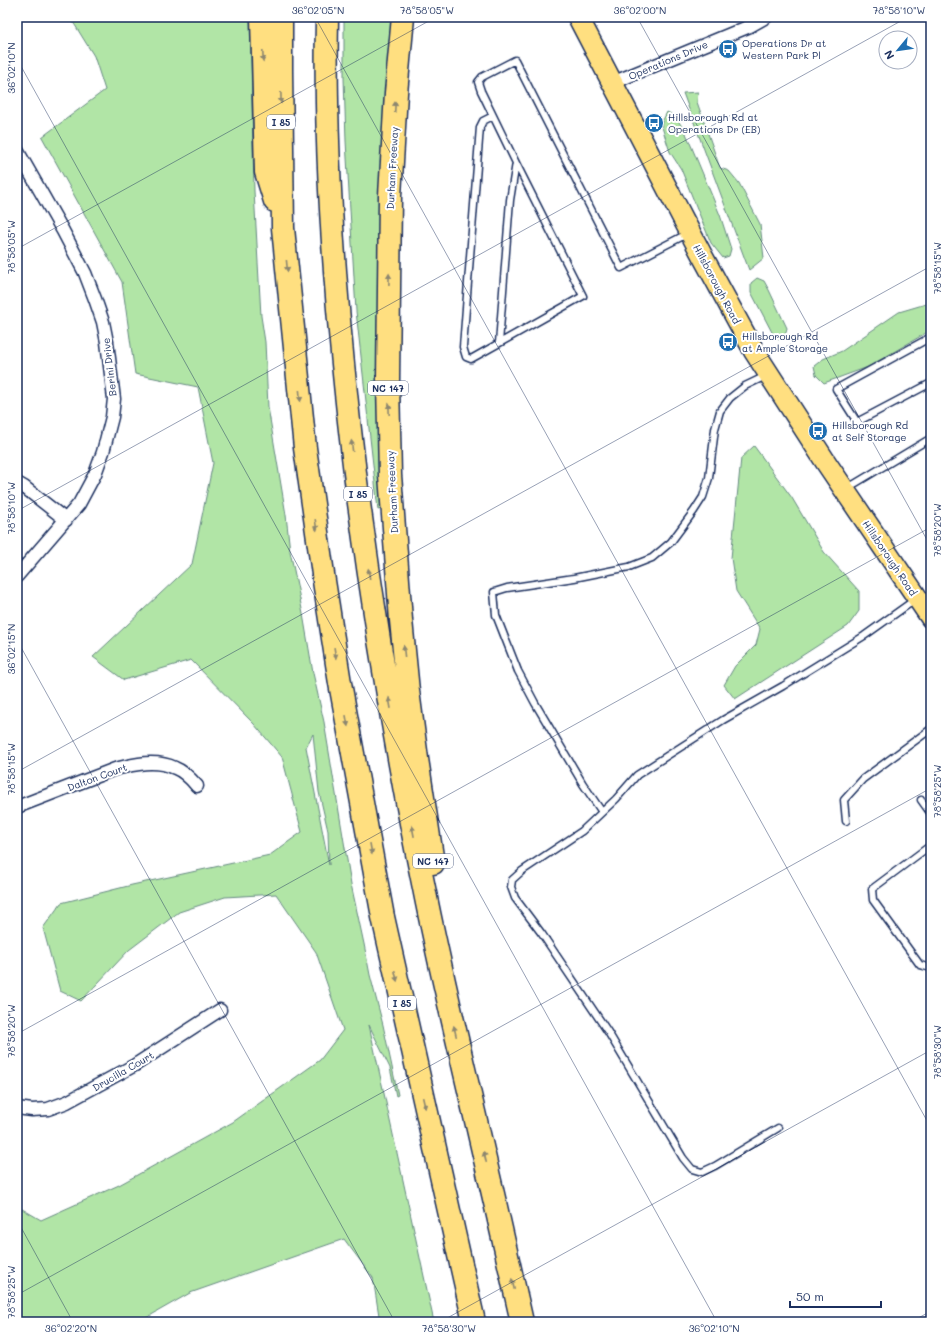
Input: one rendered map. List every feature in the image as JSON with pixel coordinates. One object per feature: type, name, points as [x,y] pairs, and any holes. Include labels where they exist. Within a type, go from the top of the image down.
[{"type":"highway","points":[[262,17],[266,172],[283,228]]},
{"type":"highway","name":"I 85","points":[[281,17],[283,228],[305,448],[324,581],[340,683],[383,917],[474,1322]]},
{"type":"highway","name":"I 85","points":[[327,17],[327,117],[332,241],[341,349],[352,448],[371,588],[386,683],[421,874],[440,965],[522,1322]]},
{"type":"highway","name":"Durham Freeway","points":[[403,17],[396,93],[390,196],[388,382],[390,475],[408,691],[440,913],[440,965]]},
{"type":"main road","name":"Hillsborough Road","points":[[578,17],[730,310],[769,375],[827,464],[931,618]]},
{"type":"street","name":"Operations Drive","points":[[612,83],[750,26],[766,17]]},
{"type":"street","name":"Berini Drive","points":[[17,150],[63,231],[95,299],[102,322],[110,364],[114,398],[112,417],[104,452],[95,474],[79,504],[17,576]]},
{"type":"street","points":[[17,483],[66,520]]},
{"type":"street","name":"Dalton Court","points":[[17,807],[116,769],[131,765],[157,764],[176,768],[197,786]]},
{"type":"street","name":"Drucilla Court","points":[[17,1108],[32,1110],[48,1109],[73,1099],[135,1065],[220,1010]]},
{"type":"lane","points":[[493,116],[483,121],[480,127],[463,347],[466,357],[471,359],[583,296],[481,91],[478,82],[482,77],[516,60],[621,268],[690,232]]},
{"type":"lane","points":[[499,343],[510,200],[516,163]]},
{"type":"lane","points":[[931,336],[836,389],[857,422],[931,383]]},
{"type":"lane","points":[[602,812],[583,784],[535,703],[518,671],[496,615],[494,592],[507,588],[574,578],[629,567],[652,558],[671,542],[703,497],[709,478],[715,429],[720,412],[730,398],[745,386],[769,375]]},
{"type":"lane","points":[[845,490],[931,438]]},
{"type":"lane","points":[[778,1128],[715,1166],[702,1172],[692,1169],[683,1158],[608,1032],[542,934],[515,898],[511,887],[512,880],[522,871],[582,831],[616,799],[637,775],[723,720],[783,686],[864,636],[917,598]]},
{"type":"lane","points":[[846,821],[844,800],[863,779],[931,729]]},
{"type":"lane","points":[[920,800],[931,814]]},
{"type":"lane","points":[[931,844],[872,889],[873,900],[920,965],[931,968]]},
{"type":"lane","points":[[925,1322],[931,1318]]},
{"type":"green space","points":[[70,17],[250,17],[254,191],[261,316],[265,342],[268,407],[286,515],[290,551],[313,673],[324,722],[351,884],[370,975],[383,1025],[398,1095],[396,1096],[390,1068],[369,1025],[434,1322],[380,1322],[373,1278],[344,1239],[190,1293],[139,1322],[17,1322],[17,1206],[41,1220],[119,1185],[233,1122],[320,1060],[343,1030],[316,952],[276,894],[225,897],[179,912],[129,950],[81,1001],[60,991],[43,928],[61,903],[132,885],[270,855],[302,832],[282,757],[254,724],[191,660],[124,680],[93,657],[192,564],[213,463],[198,387],[135,374],[122,282],[42,137],[105,90],[94,56]],"holes":[[[313,734],[319,792],[328,831],[329,865],[306,747]]]},
{"type":"green space","points":[[344,17],[394,17],[385,508],[378,510],[356,311],[346,141]]},
{"type":"green space","points":[[698,92],[697,102],[720,168],[729,171],[739,183],[760,224],[764,258],[749,270],[683,93]]},
{"type":"green space","points":[[667,112],[675,116],[685,131],[720,215],[731,249],[729,256],[723,258],[711,243],[681,169],[670,152],[661,124]]},
{"type":"green space","points":[[757,278],[764,281],[787,328],[785,336],[779,340],[774,336],[751,292],[751,283]]},
{"type":"green space","points":[[931,294],[931,330],[868,367],[824,383],[816,375],[814,366],[823,359],[842,351],[899,312],[926,304]]},
{"type":"green space","points":[[754,446],[792,498],[824,552],[859,591],[859,611],[848,626],[735,699],[724,685],[735,666],[756,645],[760,629],[736,591],[731,558],[741,458]]},
{"type":"place","name":"Operations Dr at Western Park Pl","points":[[728,49]]},
{"type":"place","name":"Hillsborough Rd at Operations Dr (EB)","points":[[654,123]]},
{"type":"place","name":"Hillsborough Rd at Ample Storage","points":[[728,342]]},
{"type":"place","name":"Hillsborough Rd at Self Storage","points":[[818,431]]}]
